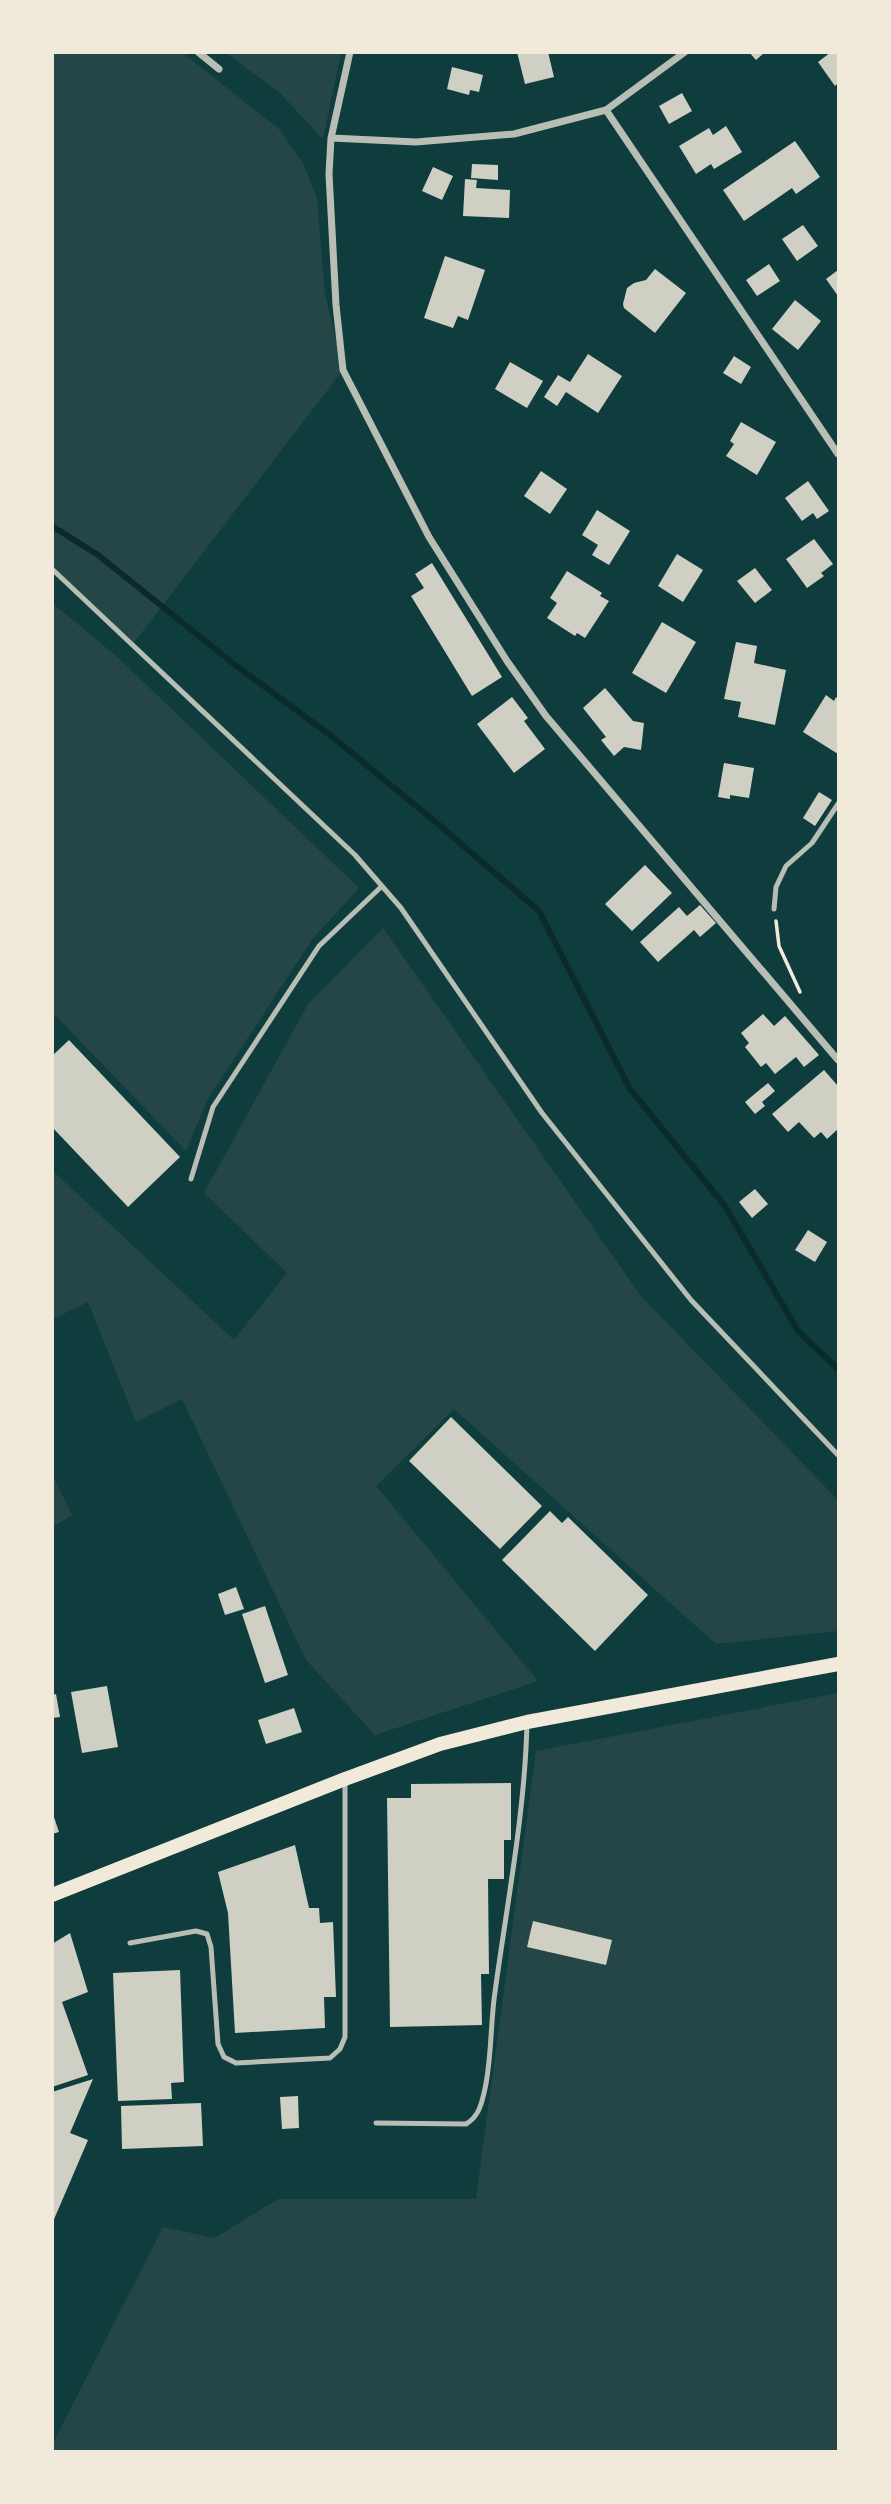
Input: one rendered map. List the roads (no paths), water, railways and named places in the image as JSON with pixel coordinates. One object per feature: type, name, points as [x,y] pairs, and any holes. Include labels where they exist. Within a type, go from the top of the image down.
[{"type":"main road","points":[[52,1895],[440,1744],[527,1722],[838,1664]]},
{"type":"street","points":[[198,52],[219,69]]},
{"type":"street","points":[[350,52],[331,138],[329,174],[332,249],[343,370],[429,537],[507,661],[546,716],[838,1060]]},
{"type":"street","points":[[331,138],[416,142],[514,134],[606,110],[685,52]]},
{"type":"street","points":[[606,110],[838,454]]},
{"type":"lane","points":[[52,569],[345,846],[382,886],[401,908],[542,1113],[691,1300],[838,1455]]},
{"type":"lane","points":[[774,909],[776,887],[786,866],[812,843],[838,804]]},
{"type":"lane","points":[[191,1178],[213,1107],[319,946],[382,886]]},
{"type":"lane","points":[[376,2123],[466,2124],[473,2120],[478,2112],[485,2091],[493,2002],[526,1772],[527,1722]]},
{"type":"lane","points":[[130,1943],[195,1931],[207,1934],[212,1947],[218,2045],[224,2057],[236,2063],[330,2058],[340,2049],[345,2037],[345,1779]]},
{"type":"waterway","points":[[52,526],[98,555],[234,664],[330,735],[539,911],[630,1089],[725,1206],[798,1331],[838,1369]]}]
